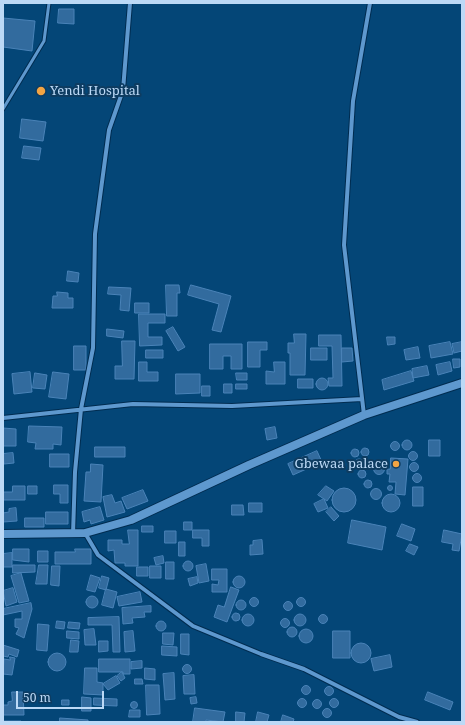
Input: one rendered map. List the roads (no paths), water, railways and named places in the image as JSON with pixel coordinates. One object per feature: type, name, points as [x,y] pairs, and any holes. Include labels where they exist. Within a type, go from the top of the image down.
[{"type":"main road","points":[[3,534],[85,533],[131,520],[249,465],[364,415],[462,383]]},
{"type":"street","points":[[73,534],[74,472],[80,409],[93,348],[95,234],[109,130],[123,90],[130,3]]},
{"type":"street","points":[[364,415],[344,245],[352,101],[370,3]]},
{"type":"street","points":[[3,418],[133,404],[232,406],[362,400]]},
{"type":"street","points":[[85,533],[98,555],[193,626],[261,654],[304,669],[399,717],[417,722]]},
{"type":"lane","points":[[3,109],[44,41],[49,3]]},
{"type":"place","name":"Yendi Hospital","points":[[41,91]]},
{"type":"place","name":"Gbewaa palace","points":[[396,464]]}]
